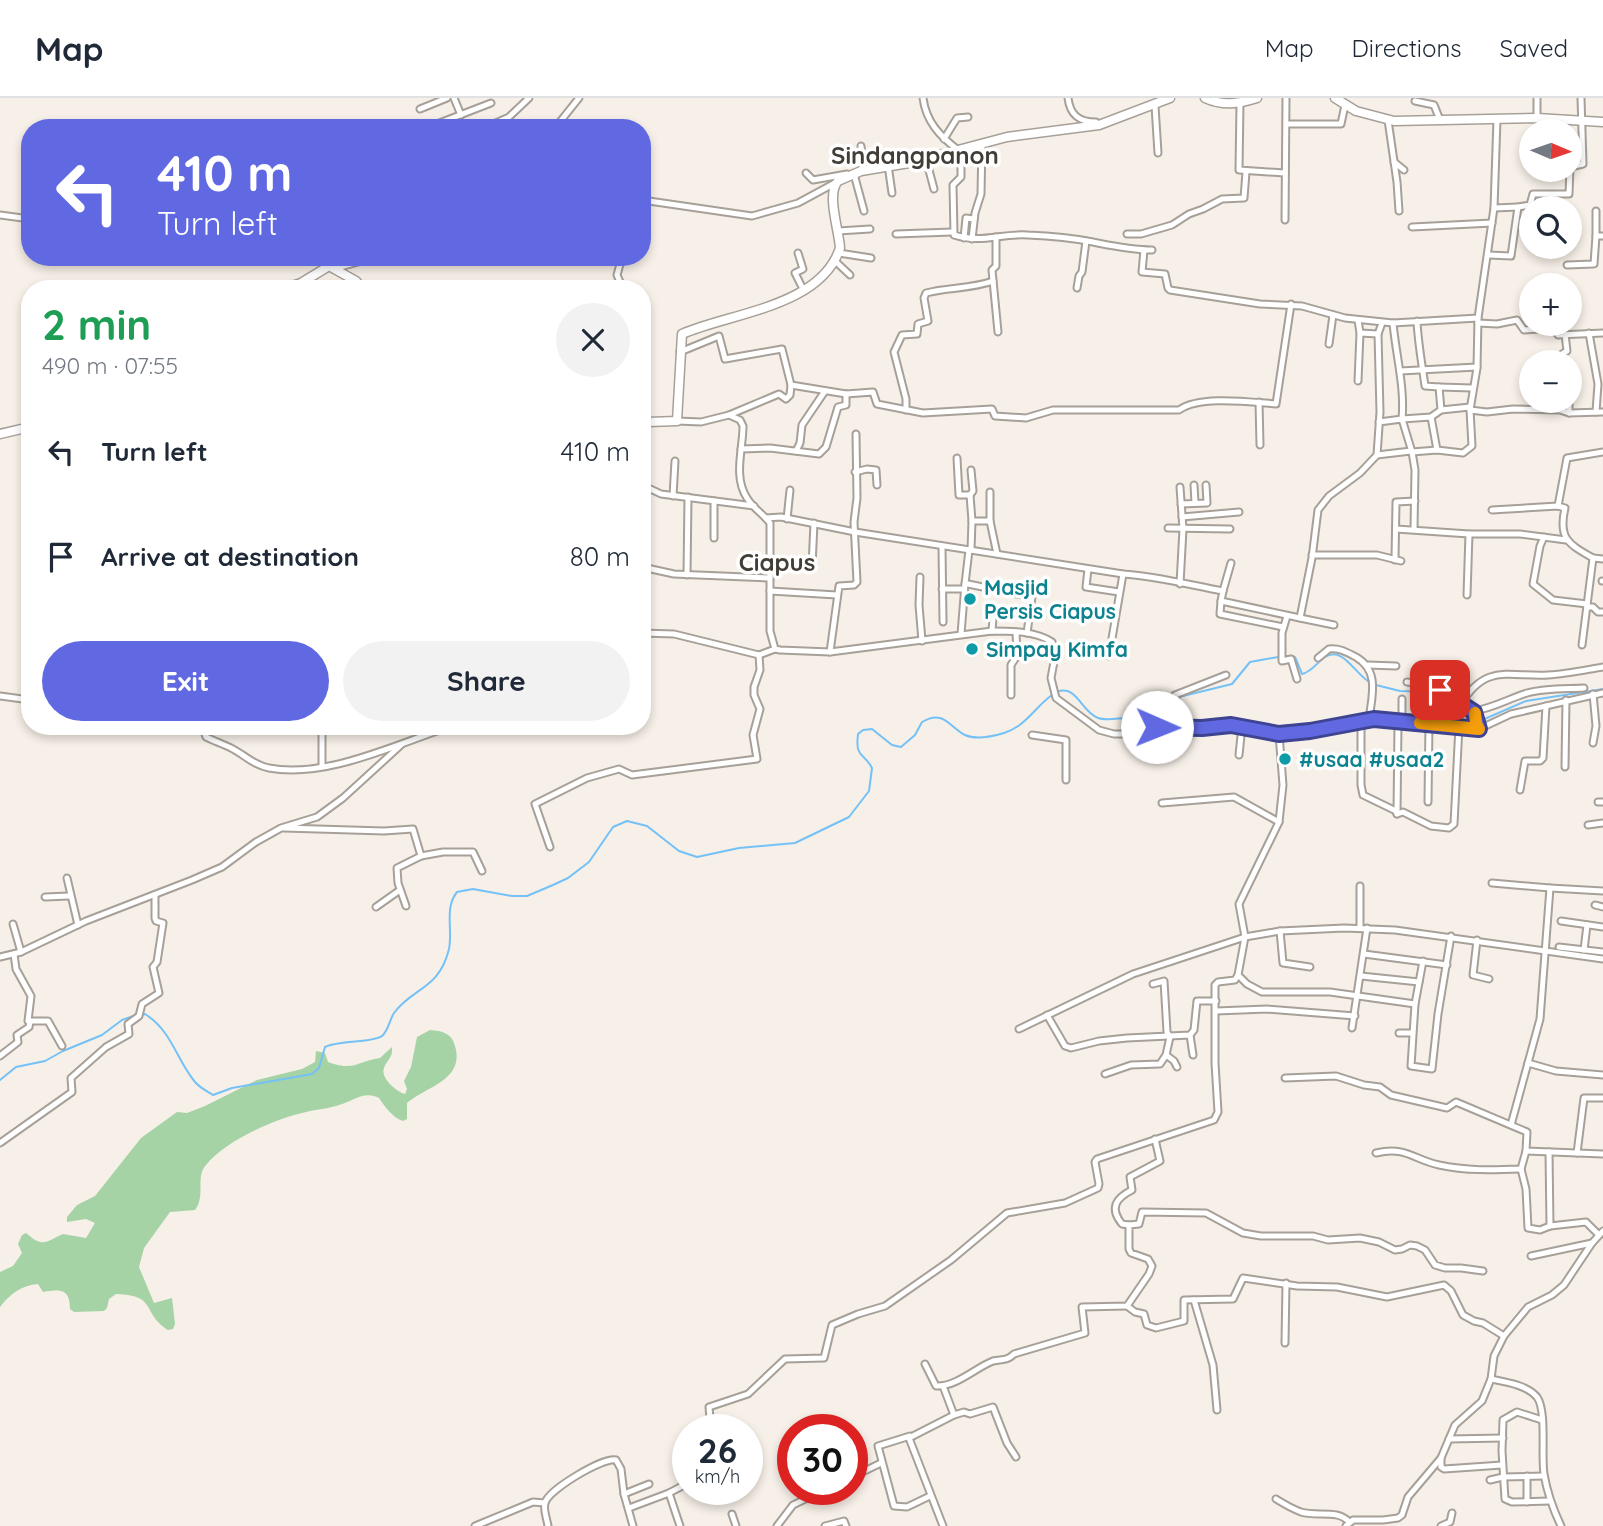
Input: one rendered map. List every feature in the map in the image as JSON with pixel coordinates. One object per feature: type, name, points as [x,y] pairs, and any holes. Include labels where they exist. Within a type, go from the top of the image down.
[{"type":"street","points":[[419,109],[447,98]]},
{"type":"street","points":[[454,98],[461,115]]},
{"type":"street","points":[[506,119],[529,98]]},
{"type":"street","points":[[562,119],[579,98]]},
{"type":"street","points":[[924,98],[927,114],[942,137],[959,150],[961,177],[953,185],[952,232]]},
{"type":"street","points":[[1068,98],[1069,108],[1078,118],[1102,124]]},
{"type":"street","points":[[806,173],[813,180],[856,173],[1035,132],[1102,124],[1170,98]]},
{"type":"street","points":[[1205,98],[1219,103],[1240,103],[1257,98]]},
{"type":"street","points":[[1284,220],[1286,98]]},
{"type":"street","points":[[1537,98],[1537,118]]},
{"type":"street","points":[[1581,98],[1582,119]]},
{"type":"street","points":[[1415,101],[1429,100],[1437,109],[1440,120]]},
{"type":"street","points":[[1287,124],[1341,124],[1340,101]]},
{"type":"street","points":[[1340,101],[1356,111],[1388,120],[1552,119]]},
{"type":"street","points":[[451,119],[491,103]]},
{"type":"street","points":[[1156,103],[1158,153]]},
{"type":"street","points":[[1240,103],[1239,170],[1285,173]]},
{"type":"street","points":[[942,137],[955,120],[968,117]]},
{"type":"street","points":[[1377,455],[1437,450],[1463,453],[1472,446],[1470,408],[1477,367],[1478,320],[1494,208],[1497,119]]},
{"type":"street","points":[[1388,120],[1399,211]]},
{"type":"street","points":[[1582,164],[1582,121],[1603,122]]},
{"type":"street","points":[[968,239],[981,194],[982,143]]},
{"type":"street","points":[[861,146],[862,155],[867,162],[888,161],[892,165],[892,193]]},
{"type":"street","points":[[926,159],[934,189]]},
{"type":"street","points":[[1394,162],[1404,170]]},
{"type":"street","points":[[1127,234],[1142,234],[1172,225],[1222,199],[1244,198],[1246,172]]},
{"type":"street","points":[[651,201],[752,216],[798,202],[856,173]]},
{"type":"street","points":[[856,173],[864,211]]},
{"type":"street","points":[[1494,208],[1530,205],[1533,194],[1569,194],[1569,182]]},
{"type":"street","points":[[677,421],[681,337],[685,333],[753,312],[804,291],[836,256],[838,231],[832,194],[835,183]]},
{"type":"street","points":[[1489,255],[1511,256],[1518,207]]},
{"type":"street","points":[[1594,264],[1600,236],[1596,211]]},
{"type":"street","points":[[0,215],[21,218]]},
{"type":"street","points":[[1412,227],[1492,223]]},
{"type":"street","points":[[838,231],[870,229]]},
{"type":"street","points":[[896,234],[952,232],[968,239],[1030,234],[1119,248],[1152,250]]},
{"type":"street","points":[[996,237],[993,281],[998,332]]},
{"type":"street","points":[[1077,288],[1086,241]]},
{"type":"street","points":[[1144,250],[1142,272],[1165,274],[1170,290],[1260,304],[1291,304],[1333,315],[1382,323],[1478,320],[1497,324],[1519,322]]},
{"type":"street","points":[[798,253],[803,269],[796,273],[804,291]]},
{"type":"street","points":[[836,256],[871,258]]},
{"type":"street","points":[[836,256],[850,275]]},
{"type":"street","points":[[1567,265],[1603,265]]},
{"type":"street","points":[[308,280],[336,266]]},
{"type":"street","points":[[331,267],[354,280]]},
{"type":"street","points":[[906,410],[906,399],[894,352],[902,335],[917,334],[918,324],[928,321],[924,298],[926,293],[981,286],[993,281]]},
{"type":"street","points":[[791,385],[846,394],[873,391],[876,403],[923,414],[992,409],[995,416],[1025,418],[1053,410],[1179,410],[1186,405],[1205,401],[1276,404],[1291,304]]},
{"type":"street","points":[[1329,344],[1333,315]]},
{"type":"street","points":[[1358,320],[1358,381]]},
{"type":"street","points":[[1417,321],[1425,387],[1472,388]]},
{"type":"street","points":[[1300,618],[1318,510],[1329,496],[1360,473],[1377,455],[1378,334],[1382,323]]},
{"type":"street","points":[[1394,323],[1396,356],[1403,388],[1402,419],[1415,470],[1414,529]]},
{"type":"street","points":[[1360,333],[1378,334]]},
{"type":"street","points":[[1582,333],[1603,334]]},
{"type":"street","points":[[1582,413],[1600,412],[1589,333]]},
{"type":"street","points":[[651,422],[701,422],[729,415],[779,394],[786,399],[790,395],[791,385],[782,349],[726,359],[719,336],[680,352]]},
{"type":"street","points":[[1400,371],[1477,367]]},
{"type":"street","points":[[1439,387],[1441,410]]},
{"type":"street","points":[[796,451],[803,425],[825,391]]},
{"type":"street","points":[[741,449],[770,448],[815,454],[822,452],[838,407],[846,405],[846,394]]},
{"type":"street","points":[[1259,402],[1260,445]]},
{"type":"street","points":[[1379,422],[1431,417],[1441,410],[1470,408],[1487,412],[1519,409]]},
{"type":"street","points":[[729,415],[740,420],[743,426],[740,475],[742,487],[748,500],[766,518],[771,531],[770,631],[775,649]]},
{"type":"street","points":[[1431,417],[1437,450]]},
{"type":"street","points":[[0,434],[21,429]]},
{"type":"street","points":[[830,652],[839,586],[854,585],[857,582],[856,434]]},
{"type":"street","points":[[1558,506],[1567,457],[1603,452]]},
{"type":"street","points":[[957,458],[959,495],[970,495]]},
{"type":"street","points":[[673,496],[675,461]]},
{"type":"street","points":[[855,472],[876,470],[877,485]]},
{"type":"street","points":[[961,634],[972,521],[971,470]]},
{"type":"street","points":[[1194,485],[1195,503]]},
{"type":"street","points":[[1181,504],[1208,503],[1206,485]]},
{"type":"street","points":[[1180,487],[1183,529],[1180,584]]},
{"type":"street","points":[[651,490],[673,496],[754,506]]},
{"type":"street","points":[[787,519],[790,490]]},
{"type":"street","points":[[990,492],[989,521],[997,554]]},
{"type":"street","points":[[687,575],[688,497]]},
{"type":"street","points":[[714,501],[714,538]]},
{"type":"street","points":[[1312,555],[1377,555],[1398,560],[1396,502],[1415,501]]},
{"type":"street","points":[[1492,510],[1558,506],[1565,508],[1562,526],[1566,540]]},
{"type":"street","points":[[1182,517],[1239,512]]},
{"type":"street","points":[[766,518],[814,523],[1088,569],[1146,575],[1223,591]]},
{"type":"street","points":[[972,521],[989,521]]},
{"type":"street","points":[[812,566],[814,523]]},
{"type":"street","points":[[1168,528],[1230,528]]},
{"type":"street","points":[[1396,529],[1469,534],[1506,533],[1566,540],[1593,558],[1603,559]]},
{"type":"street","points":[[1467,595],[1469,534]]},
{"type":"street","points":[[1544,537],[1534,584],[1553,600],[1593,607],[1598,612],[1603,612]]},
{"type":"street","points":[[942,546],[943,622]]},
{"type":"street","points":[[1582,645],[1593,558]]},
{"type":"street","points":[[1231,563],[1220,614],[1283,627]]},
{"type":"street","points":[[651,569],[687,575],[770,578]]},
{"type":"street","points":[[1088,569],[1086,587],[1119,592]]},
{"type":"street","points":[[1109,656],[1123,574]]},
{"type":"street","points":[[920,577],[922,641]]},
{"type":"street","points":[[943,589],[965,586],[1032,597],[1027,634]]},
{"type":"street","points":[[770,591],[837,594]]},
{"type":"street","points":[[1221,601],[1334,625]]},
{"type":"street","points":[[1287,616],[1283,627],[1282,662],[1291,659],[1297,679]]},
{"type":"street","points":[[992,631],[993,618]]},
{"type":"street","points":[[651,634],[674,634],[759,655],[775,649],[830,652],[992,631],[1027,634],[1052,642],[1056,651],[1051,671],[1056,698],[1102,732],[1121,735],[1146,727],[1242,726],[1279,734],[1310,731],[1368,719],[1477,727],[1511,714],[1603,692]]},
{"type":"street","points":[[1012,695],[1011,667],[1016,659],[1016,632]]},
{"type":"street","points":[[1318,658],[1329,649],[1342,650],[1367,665],[1396,666]]},
{"type":"street","points":[[550,846],[535,804],[585,778],[619,769],[632,775],[757,759],[753,735],[760,709],[754,695],[761,663],[759,655]]},
{"type":"street","points":[[1367,665],[1373,679],[1368,719]]},
{"type":"street","points":[[1461,704],[1479,681],[1493,674],[1548,675],[1603,667]]},
{"type":"street","points":[[1183,728],[1175,694],[1226,675]]},
{"type":"street","points":[[1407,682],[1433,687],[1452,696],[1475,713],[1526,693],[1584,688]]},
{"type":"street","points":[[1593,694],[1596,726],[1593,743]]},
{"type":"street","points":[[0,696],[21,699]]},
{"type":"street","points":[[1397,814],[1402,699]]},
{"type":"street","points":[[1565,767],[1566,700]]},
{"type":"street","points":[[1520,790],[1525,761],[1540,761],[1544,758],[1546,706]]},
{"type":"street","points":[[1475,713],[1477,727]]},
{"type":"street","points":[[1361,722],[1361,792],[1365,797],[1384,803],[1397,814]]},
{"type":"street","points":[[1428,802],[1429,723]]},
{"type":"street","points":[[1239,755],[1242,726]]},
{"type":"street","points":[[1397,814],[1407,813],[1431,826],[1449,828],[1454,824],[1459,726]]},
{"type":"street","points":[[1146,727],[1148,746]]},
{"type":"street","points":[[1032,734],[1066,740],[1066,780]]},
{"type":"street","points":[[709,1414],[709,1407],[748,1394],[782,1360],[825,1357],[832,1325],[885,1306],[951,1260],[1007,1213],[1065,1203],[1096,1189],[1099,1184],[1095,1162],[1097,1158],[1214,1120],[1217,1116],[1216,983],[1231,981],[1238,975],[1245,937],[1239,904],[1279,822],[1283,785],[1279,734]]},
{"type":"street","points":[[205,735],[251,762],[267,768],[296,769],[348,762],[428,735]]},
{"type":"street","points":[[322,735],[322,766]]},
{"type":"street","points":[[0,957],[21,952],[78,925],[222,867],[256,842],[281,828],[308,821],[324,813],[401,745]]},
{"type":"street","points":[[1162,803],[1234,797],[1279,822]]},
{"type":"street","points":[[1588,825],[1603,823]]},
{"type":"street","points":[[281,828],[384,831],[413,829],[421,856]]},
{"type":"street","points":[[406,906],[400,890],[397,866],[440,852],[474,852],[482,871]]},
{"type":"street","points":[[67,878],[78,925]]},
{"type":"street","points":[[1492,883],[1603,891]]},
{"type":"street","points":[[1352,1028],[1364,954],[1360,886]]},
{"type":"street","points":[[1511,1125],[1540,1019],[1549,888]]},
{"type":"street","points":[[376,907],[400,890]]},
{"type":"street","points":[[45,897],[69,895]]},
{"type":"street","points":[[0,1143],[72,1092],[71,1078],[106,1047],[129,1034],[128,1024],[139,1013],[142,1004],[154,998],[160,991],[156,986],[153,967],[157,962],[163,923],[155,918],[155,896]]},
{"type":"street","points":[[1595,905],[1603,906]]},
{"type":"street","points":[[1329,920],[1329,928]]},
{"type":"street","points":[[1561,921],[1603,927]]},
{"type":"street","points":[[13,924],[21,952]]},
{"type":"street","points":[[1583,952],[1587,925]]},
{"type":"street","points":[[1019,1029],[1133,974],[1245,937],[1280,931],[1364,928],[1451,936],[1546,950],[1603,952]]},
{"type":"street","points":[[1280,931],[1283,963],[1310,967]]},
{"type":"street","points":[[1423,961],[1415,1004],[1411,1067],[1432,1069],[1451,936]]},
{"type":"street","points":[[1477,940],[1473,975],[1489,979]]},
{"type":"street","points":[[1559,947],[1603,959]]},
{"type":"street","points":[[0,1056],[8,1047],[18,1042],[17,1035],[30,1026],[27,1020],[31,996],[16,969],[14,954]]},
{"type":"street","points":[[1364,954],[1447,965]]},
{"type":"street","points":[[1105,1074],[1131,1065],[1160,1064],[1166,1055],[1170,1037],[1167,1032],[1164,981],[1160,964]]},
{"type":"street","points":[[1238,975],[1247,985],[1262,992],[1358,995],[1415,1004]]},
{"type":"street","points":[[1362,976],[1419,982]]},
{"type":"street","points":[[1153,984],[1164,981]]},
{"type":"street","points":[[1047,1015],[1068,1048],[1118,1039],[1190,1035],[1194,1030],[1196,1002],[1216,1001]]},
{"type":"street","points":[[1216,1012],[1262,1009],[1355,1016]]},
{"type":"street","points":[[30,1022],[44,1019],[48,1021],[62,1046]]},
{"type":"street","points":[[1399,1033],[1412,1033]]},
{"type":"street","points":[[1190,1035],[1193,1055]]},
{"type":"street","points":[[1166,1055],[1177,1067]]},
{"type":"street","points":[[1528,1063],[1556,1071],[1603,1075]]},
{"type":"street","points":[[1276,1499],[1301,1512],[1340,1515],[1348,1524],[1369,1517],[1382,1523],[1402,1515],[1408,1497],[1441,1458],[1458,1421],[1482,1401],[1491,1379],[1494,1356],[1504,1336],[1528,1307],[1552,1295],[1564,1285],[1601,1233],[1586,1222],[1550,1226],[1540,1230],[1528,1228],[1526,1189],[1521,1169],[1528,1133],[1456,1102],[1447,1108],[1389,1094],[1380,1087],[1336,1076],[1285,1078]]},
{"type":"street","points":[[1577,1153],[1584,1098],[1603,1098]]},
{"type":"street","points":[[1155,1139],[1160,1161],[1130,1178],[1132,1190],[1121,1195],[1117,1201],[1118,1218],[1122,1224],[1139,1224],[1142,1212],[1206,1213],[1238,1231],[1253,1235],[1313,1236],[1328,1240],[1350,1237],[1370,1240],[1395,1250],[1417,1245],[1425,1250],[1433,1264],[1445,1269],[1483,1271]]},
{"type":"street","points":[[1376,1153],[1394,1150],[1442,1166],[1521,1169]]},
{"type":"street","points":[[1526,1151],[1603,1154]]},
{"type":"street","points":[[1549,1152],[1550,1226]]},
{"type":"street","points":[[1127,1306],[1152,1266],[1145,1257],[1129,1251],[1129,1225]]},
{"type":"street","points":[[1531,1256],[1592,1243]]},
{"type":"street","points":[[1444,1285],[1445,1269]]},
{"type":"street","points":[[925,1364],[936,1386],[943,1386],[982,1366],[1008,1359],[1014,1354],[1085,1333],[1082,1307],[1127,1306],[1144,1314],[1147,1325],[1156,1328],[1184,1321],[1182,1301],[1233,1299],[1242,1278],[1297,1286],[1337,1287],[1387,1297],[1444,1285]]},
{"type":"street","points":[[1285,1343],[1286,1283]]},
{"type":"street","points":[[1444,1285],[1451,1291],[1463,1315],[1504,1336]]},
{"type":"street","points":[[1194,1300],[1213,1365],[1217,1410]]},
{"type":"street","points":[[1491,1379],[1532,1392],[1541,1406],[1544,1476],[1550,1501],[1561,1526]]},
{"type":"street","points":[[943,1386],[954,1415]]},
{"type":"street","points":[[1541,1406],[1551,1405]]},
{"type":"street","points":[[930,1496],[908,1506],[895,1507],[881,1463],[879,1444],[910,1436],[954,1415],[964,1412],[970,1414],[993,1407],[1006,1441],[1016,1457]]},
{"type":"street","points":[[1542,1420],[1517,1412],[1505,1418],[1503,1477],[1506,1500],[1550,1501]]},
{"type":"street","points":[[910,1436],[909,1440],[943,1526]]},
{"type":"street","points":[[1449,1439],[1503,1438]]},
{"type":"street","points":[[548,1526],[545,1503],[547,1498],[582,1472],[614,1458],[621,1469],[624,1494],[633,1526]]},
{"type":"street","points":[[1441,1458],[1441,1467],[1444,1469],[1503,1465]]},
{"type":"street","points":[[868,1469],[881,1463]]},
{"type":"street","points":[[1527,1476],[1527,1502]]},
{"type":"street","points":[[1490,1480],[1544,1476]]},
{"type":"street","points":[[624,1494],[649,1484]]},
{"type":"street","points":[[629,1508],[672,1491]]},
{"type":"street","points":[[669,1493],[680,1526]]},
{"type":"street","points":[[475,1526],[533,1502],[545,1503]]},
{"type":"street","points":[[777,1526],[793,1505]]},
{"type":"street","points":[[1441,1526],[1450,1521],[1452,1513]]},
{"type":"street","points":[[732,1514],[736,1526]]},
{"type":"street","points":[[825,1526],[844,1521],[846,1526]]},
{"type":"green space","points":[[430,1030],[442,1032],[452,1038],[457,1058],[455,1067],[442,1081],[407,1103],[407,1119],[403,1121],[396,1117],[379,1098],[364,1096],[266,1125],[226,1147],[206,1165],[201,1175],[200,1198],[195,1210],[170,1212],[144,1248],[139,1267],[154,1303],[172,1298],[175,1324],[173,1329],[168,1330],[160,1324],[144,1301],[129,1295],[116,1294],[109,1299],[104,1311],[74,1312],[70,1309],[66,1294],[59,1291],[43,1292],[38,1284],[17,1291],[0,1307],[0,1272],[13,1266],[22,1253],[18,1244],[22,1235],[26,1233],[41,1242],[63,1234],[86,1238],[95,1223],[86,1219],[67,1222],[67,1217],[77,1205],[95,1196],[141,1138],[177,1112],[187,1113],[205,1106],[257,1080],[302,1069],[315,1062],[316,1051],[325,1053],[328,1062],[350,1066],[380,1058],[392,1047],[391,1057],[384,1068],[384,1076],[394,1088],[405,1094],[407,1089],[404,1081],[411,1067],[417,1037]]},
{"type":"waterway","points":[[1284,656],[1295,657],[1302,674],[1325,657],[1338,655],[1371,683]]},
{"type":"waterway","points":[[1179,697],[1232,684],[1250,662],[1278,657]]},
{"type":"waterway","points":[[1376,685],[1400,691],[1439,692]]},
{"type":"waterway","points":[[1444,695],[1465,709],[1473,719],[1480,721],[1526,701],[1603,689]]},
{"type":"waterway","points":[[1057,692],[1069,692],[1092,715],[1105,719],[1127,718],[1149,703],[1173,698]]},
{"type":"waterway","points":[[142,1015],[145,1014],[162,1029],[195,1082],[213,1095],[232,1088],[312,1074],[319,1068],[325,1047],[382,1036],[401,1004],[439,973],[449,949],[450,912],[457,892],[473,889],[527,896],[568,878],[589,862],[613,827],[627,821],[647,826],[679,851],[697,857],[739,848],[795,843],[849,817],[869,791],[872,768],[858,748],[858,734],[863,730],[872,729],[892,745],[901,747],[915,735],[922,722],[936,717],[965,735],[990,736],[1012,730],[1052,695]]},
{"type":"waterway","points":[[0,1080],[16,1067],[45,1061],[102,1035],[122,1020],[136,1015]]},
{"type":"slow traffic","points":[[1420,723],[1479,729],[1475,713]]},
{"type":"place","name":"Masjid Persis Ciapus","points":[[970,599]]},
{"type":"place","name":"Simpay Kimfa","points":[[972,649]]},
{"type":"place","name":"#usaa #usaa2","points":[[1285,759]]},
{"type":"district","name":"Sindangpanon","points":[[915,155]]},
{"type":"district","name":"Ciapus","points":[[777,562]]},
{"type":"route","points":[[1157,727],[1202,728],[1231,725],[1279,734],[1381,719],[1398,723],[1429,723],[1479,729],[1474,712],[1440,690]]}]
